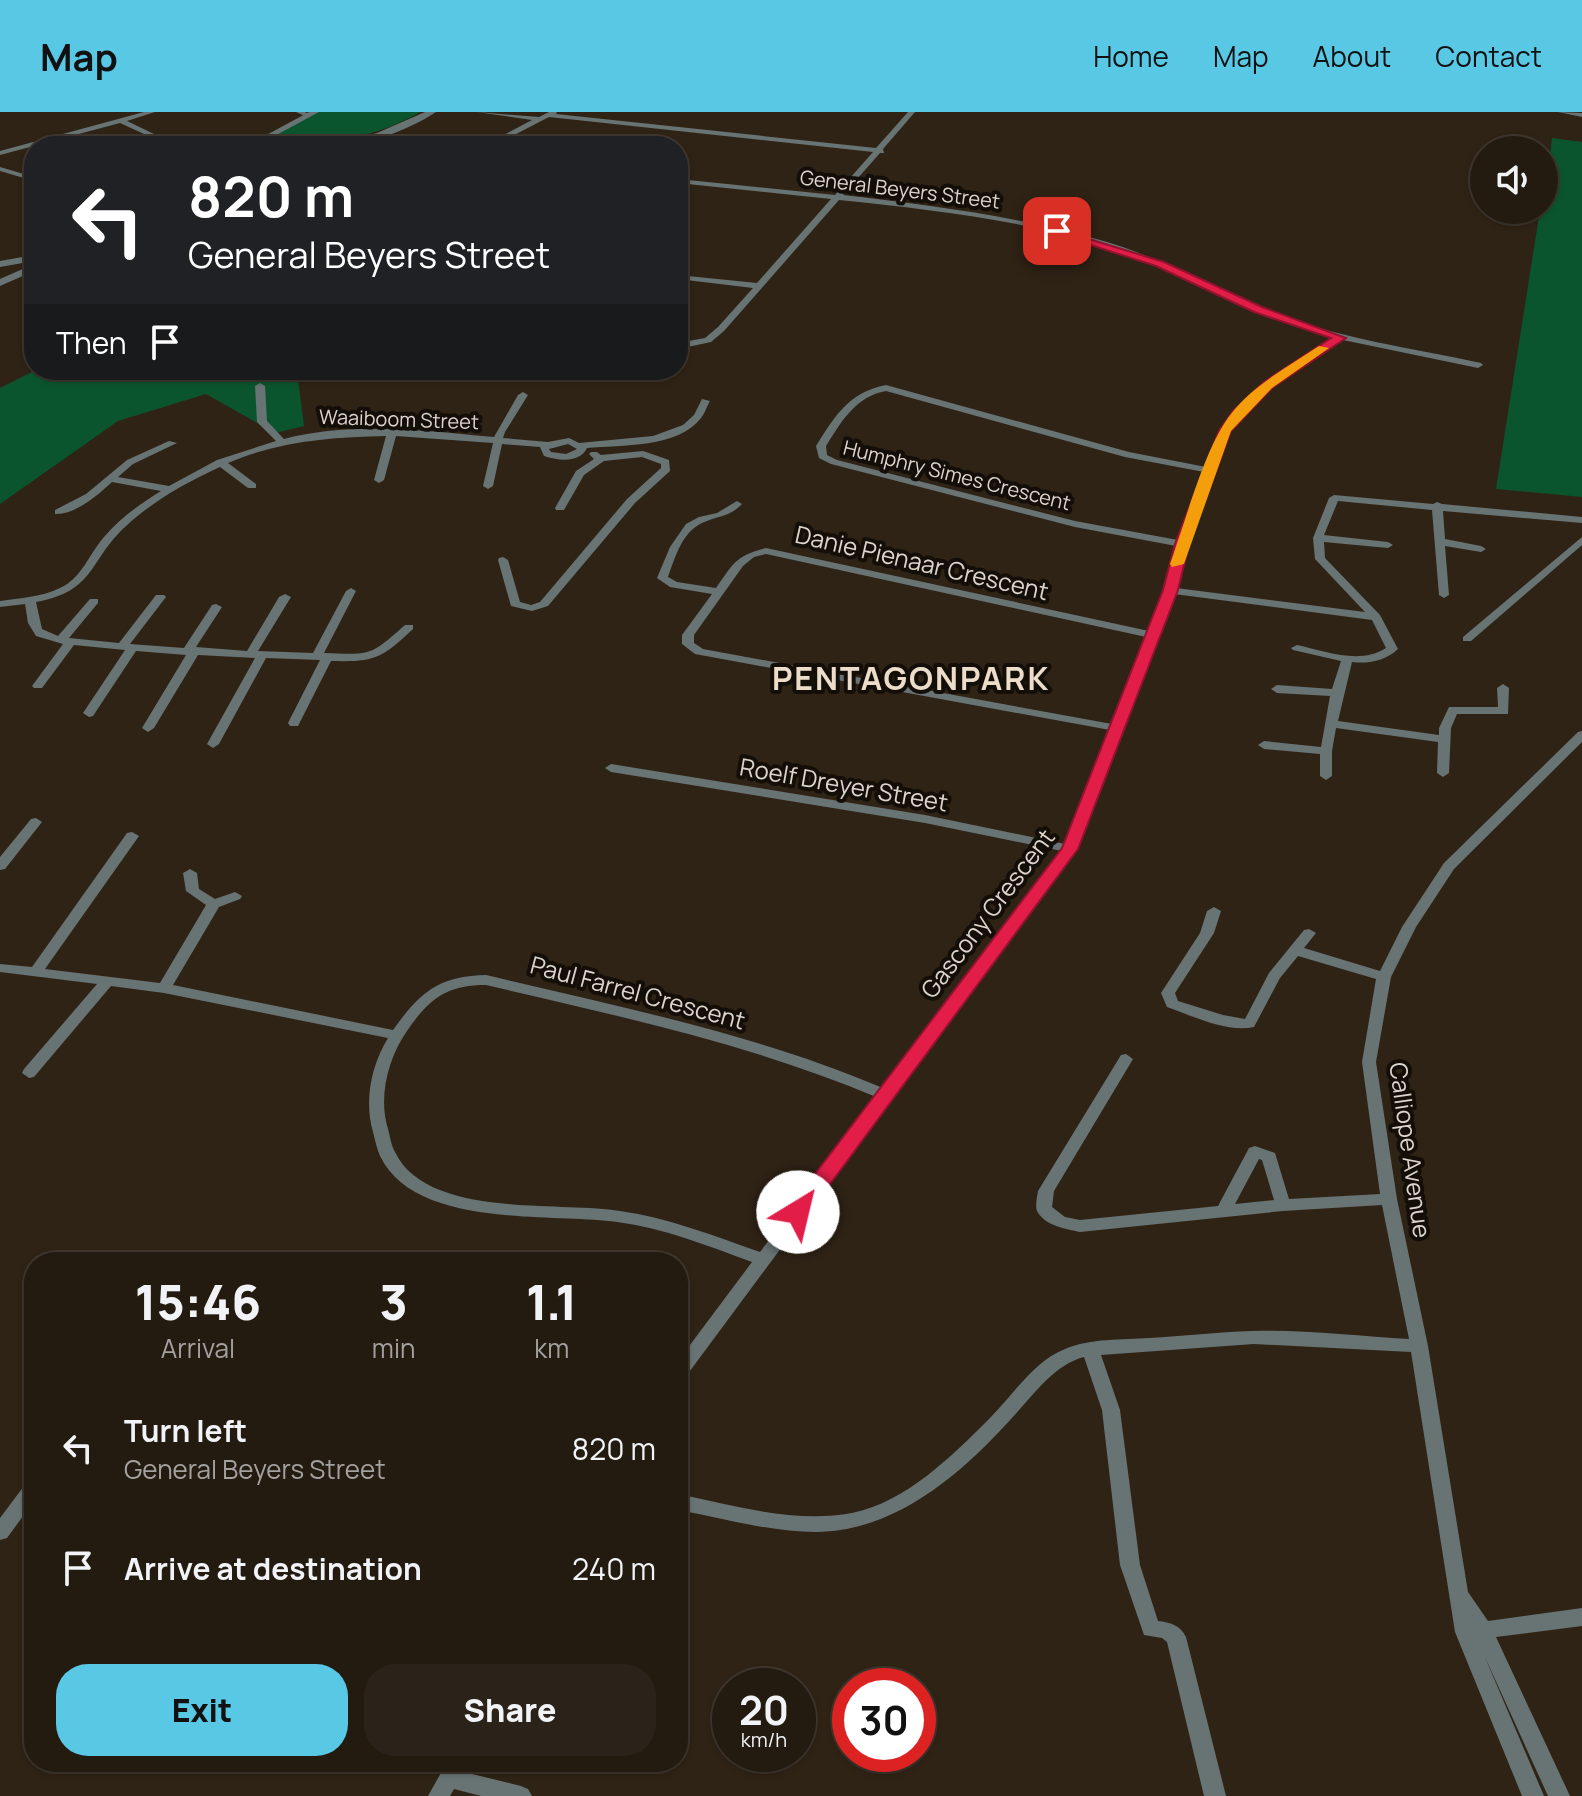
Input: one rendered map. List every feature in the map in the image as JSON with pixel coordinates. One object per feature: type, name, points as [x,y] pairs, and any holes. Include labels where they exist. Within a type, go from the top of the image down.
[{"type":"street","points":[[62,136],[152,112]]},
{"type":"street","points":[[372,136],[432,112]]},
{"type":"street","points":[[480,112],[547,115],[881,151]]},
{"type":"street","points":[[688,345],[714,335],[881,151],[912,112]]},
{"type":"street","points":[[1561,112],[1582,115]]},
{"type":"street","points":[[267,136],[307,113]]},
{"type":"street","points":[[506,136],[547,115]]},
{"type":"street","points":[[121,120],[150,131],[148,136]]},
{"type":"street","points":[[0,153],[24,146]]},
{"type":"street","points":[[0,169],[24,176]]},
{"type":"street","name":"General Beyers Street","points":[[688,182],[969,213],[1078,236],[1160,264],[1258,309],[1340,338],[1478,365]]},
{"type":"street","points":[[0,265],[24,260]]},
{"type":"street","points":[[0,265],[9,271],[4,281]]},
{"type":"street","points":[[4,281],[24,272]]},
{"type":"street","points":[[688,278],[757,286]]},
{"type":"street","name":"Gascony Crescent","points":[[688,1361],[883,1094],[1070,849],[1170,590],[1182,544],[1225,431],[1244,407],[1289,369],[1340,338]]},
{"type":"street","points":[[260,386],[262,422],[280,440]]},
{"type":"street","name":"Humphry Simes Crescent","points":[[1182,544],[1075,524],[834,462],[822,456],[821,446],[857,398],[871,390],[886,388],[1128,455],[1208,470]]},
{"type":"street","points":[[488,486],[500,432],[523,395]]},
{"type":"street","points":[[582,447],[676,434],[695,420],[705,401]]},
{"type":"street","points":[[379,480],[392,433]]},
{"type":"street","name":"Waaiboom Street","points":[[30,600],[63,591],[80,580],[118,527],[168,489],[220,462],[280,440],[315,434],[392,433],[548,445],[561,441],[582,447],[574,456],[559,458],[544,451],[548,445]]},
{"type":"street","points":[[59,512],[90,496],[130,462],[172,443]]},
{"type":"street","points":[[582,447],[601,458]]},
{"type":"street","points":[[503,560],[515,604],[532,608],[544,604],[631,501],[666,469],[666,462],[653,455],[601,458],[580,473],[560,508]]},
{"type":"street","points":[[220,462],[252,486]]},
{"type":"street","points":[[112,479],[168,489]]},
{"type":"street","points":[[1297,648],[1347,659],[1377,656],[1392,649],[1376,617],[1320,559],[1318,538],[1334,498],[1582,520]]},
{"type":"street","points":[[717,591],[674,585],[662,578],[687,529],[698,521],[722,518],[737,504]]},
{"type":"street","points":[[1437,505],[1444,595]]},
{"type":"street","points":[[1318,538],[1388,545]]},
{"type":"street","points":[[1467,639],[1582,540]]},
{"type":"street","points":[[1442,542],[1481,549]]},
{"type":"street","name":"Danie Pienaar Crescent","points":[[1116,728],[699,652],[688,644],[688,635],[717,591],[750,555],[775,551],[1151,635]]},
{"type":"street","points":[[1170,590],[1376,617]]},
{"type":"street","points":[[294,723],[351,591]]},
{"type":"street","points":[[89,713],[160,597]]},
{"type":"street","points":[[213,744],[285,597]]},
{"type":"street","points":[[0,604],[30,600],[38,632],[65,641],[191,650],[322,657],[374,656],[409,627]]},
{"type":"street","points":[[38,686],[94,601]]},
{"type":"street","points":[[148,728],[216,607]]},
{"type":"street","points":[[1326,776],[1326,751],[1347,659]]},
{"type":"street","points":[[1443,773],[1447,721],[1457,709],[1506,717],[1503,688]]},
{"type":"street","points":[[1277,689],[1337,693]]},
{"type":"street","points":[[1333,724],[1444,739]]},
{"type":"street","name":"Calliope Avenue","points":[[1533,1796],[1460,1594],[1419,1346],[1389,1199],[1369,1062],[1384,977],[1409,927],[1449,866],[1582,735]]},
{"type":"street","points":[[1264,745],[1326,751]]},
{"type":"street","name":"Roelf Dreyer Street","points":[[611,768],[925,819],[1070,849]]},
{"type":"street","points":[[0,866],[36,822]]},
{"type":"street","points":[[36,972],[132,836]]},
{"type":"street","points":[[190,873],[193,891],[214,904]]},
{"type":"street","points":[[164,988],[214,904],[235,896]]},
{"type":"street","points":[[1214,911],[1207,933],[1170,987],[1167,998],[1172,1004],[1221,1020],[1249,1024],[1274,976],[1309,933]]},
{"type":"street","points":[[1295,950],[1384,977]]},
{"type":"street","points":[[0,968],[164,988],[396,1035]]},
{"type":"street","name":"Paul Farrel Crescent","points":[[763,1260],[637,1219],[589,1213],[499,1211],[461,1205],[420,1187],[398,1172],[380,1137],[377,1083],[396,1035],[437,988],[466,979],[486,980],[702,1031],[843,1077],[883,1094]]},
{"type":"street","points":[[29,1073],[108,981]]},
{"type":"street","points":[[1126,1059],[1054,1174],[1044,1209],[1060,1222],[1080,1226],[1283,1205],[1389,1199]]},
{"type":"street","points":[[1223,1212],[1255,1152],[1269,1157],[1283,1205]]},
{"type":"street","points":[[688,1504],[817,1524],[864,1517],[917,1491],[954,1466],[1050,1366],[1069,1354],[1090,1349],[1254,1337],[1419,1346]]},
{"type":"street","points":[[1090,1349],[1111,1410],[1130,1565],[1151,1629],[1166,1630],[1176,1637],[1215,1796]]},
{"type":"street","points":[[0,1532],[24,1500]]},
{"type":"street","points":[[1474,1631],[1582,1617]]},
{"type":"street","name":"Calliope Avenue","points":[[1474,1631],[1559,1796]]},
{"type":"street","points":[[454,1779],[521,1796]]},
{"type":"green space","points":[[318,112],[420,112],[359,136],[271,136]]},
{"type":"green space","points":[[1558,139],[1582,142],[1582,497],[1496,489],[1538,224],[1558,224]]},
{"type":"green space","points":[[24,376],[24,380],[298,380],[304,426],[275,433],[206,394],[118,421],[0,504],[0,388]]},
{"type":"slow traffic","points":[[1177,564],[1208,470],[1225,431],[1251,399],[1289,369],[1323,348]]},
{"type":"district","name":"PENTAGONPARK","points":[[911,678]]},
{"type":"route","points":[[798,1212],[883,1094],[1070,849],[1170,590],[1182,544],[1225,431],[1251,399],[1268,385],[1340,338],[1223,295],[1160,264],[1103,243],[1057,231]]}]
